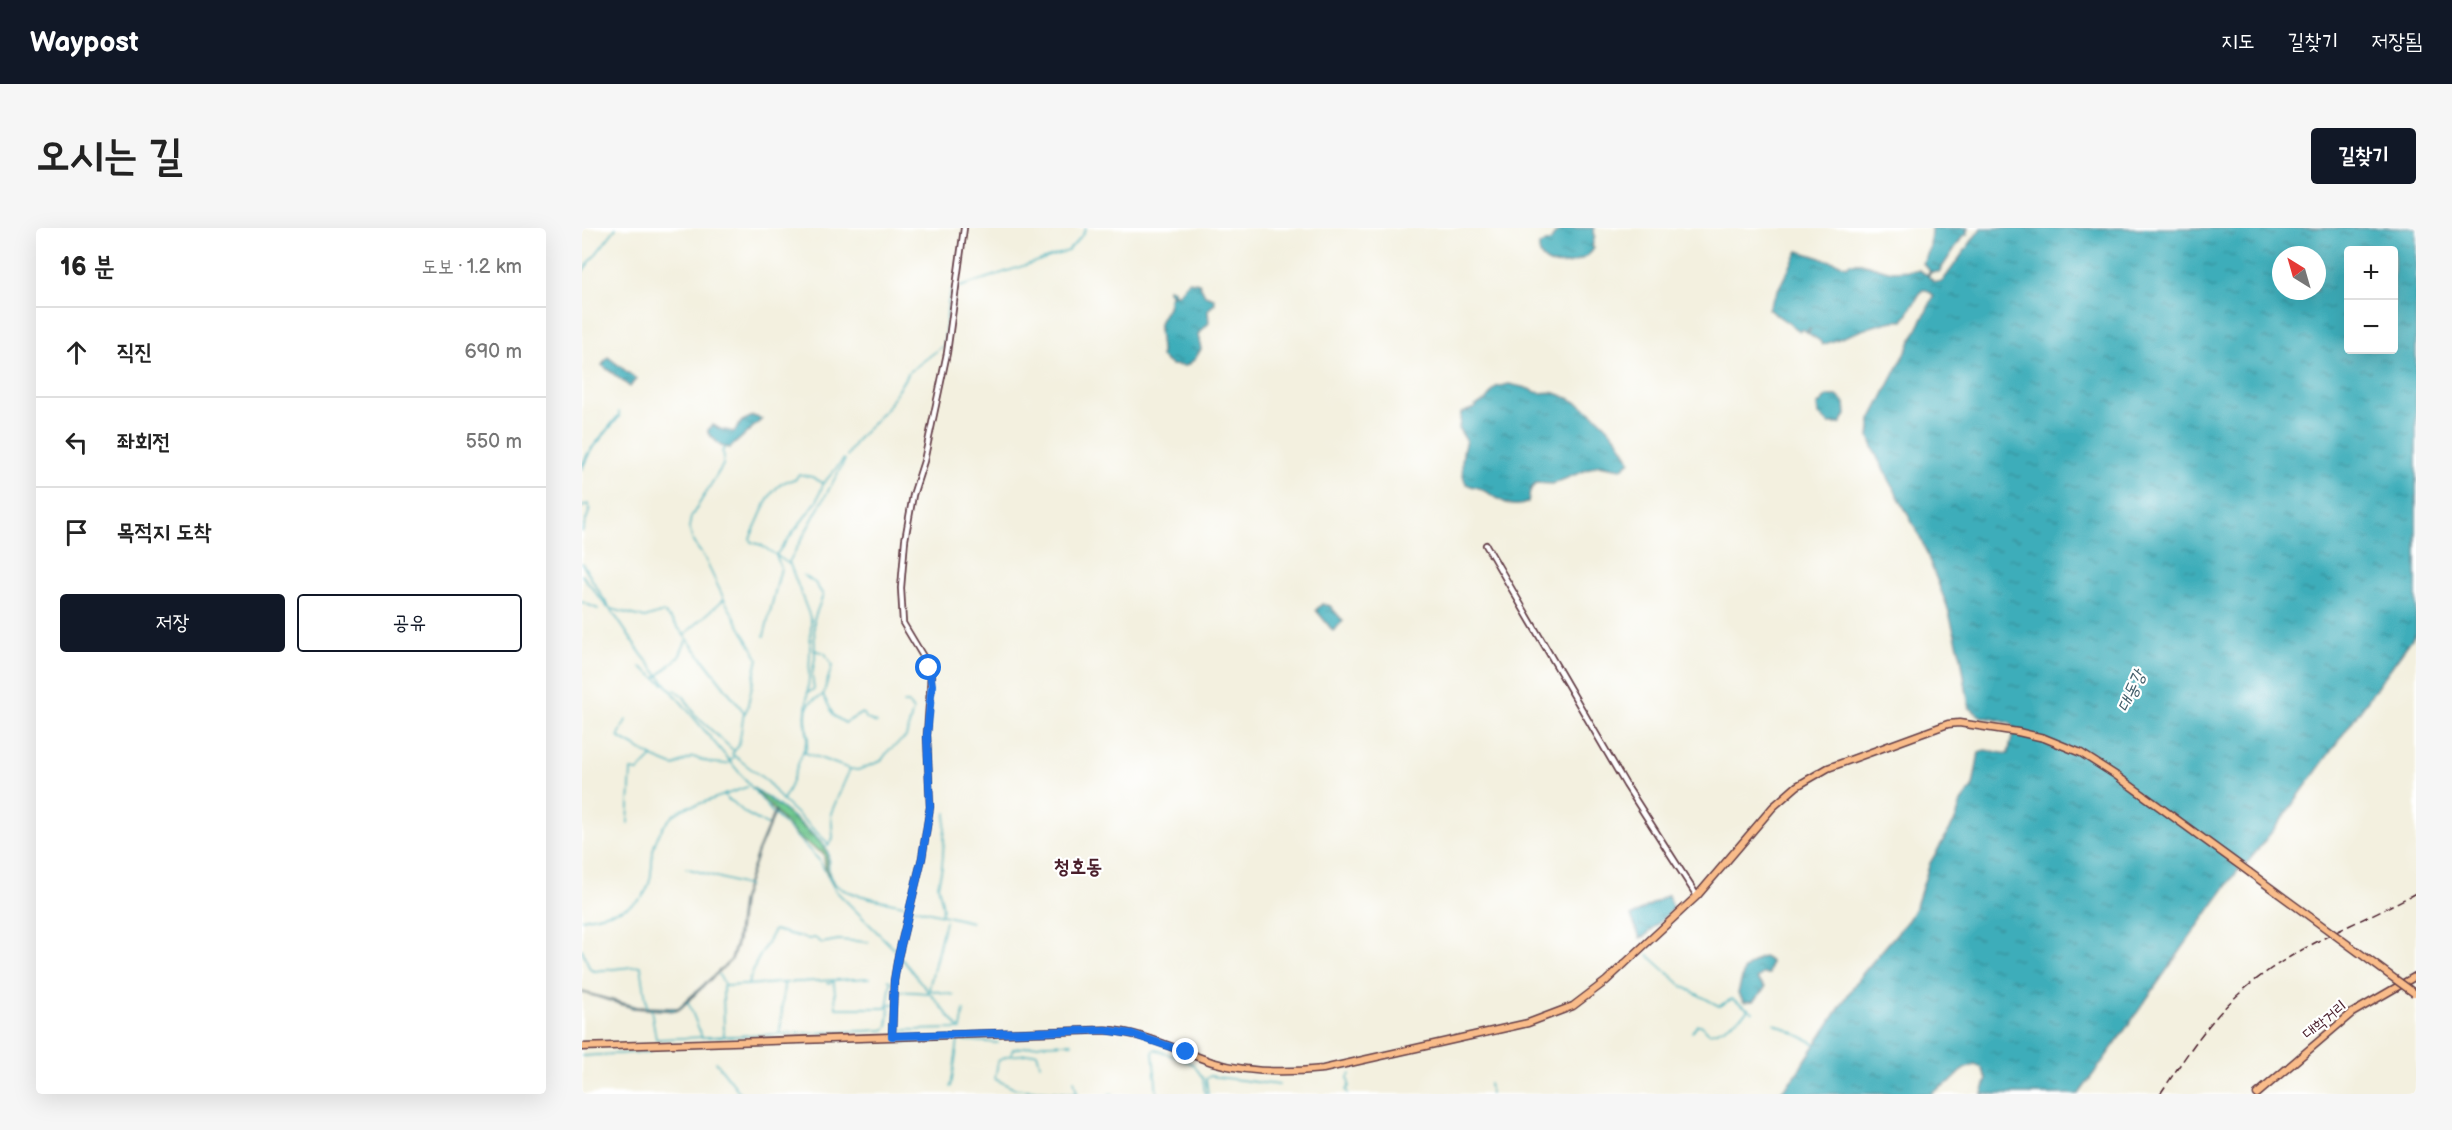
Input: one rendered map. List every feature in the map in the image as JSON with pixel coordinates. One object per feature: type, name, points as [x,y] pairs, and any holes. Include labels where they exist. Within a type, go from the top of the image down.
[{"type":"main road","points":[[582,1047],[1116,1031],[1161,1042],[1213,1062],[1278,1072],[1323,1069],[1528,1023],[1563,1010],[1589,995],[1606,981],[1697,896],[1773,807],[1797,786],[1828,768],[1948,724],[1977,725],[2044,738],[2081,753],[2117,776],[2415,993]]},
{"type":"main road","name":"대학거리","points":[[2257,1094],[2352,1013],[2416,976]]},
{"type":"street","points":[[892,1036],[894,981],[922,858],[930,807],[927,735],[931,674],[903,623],[901,588],[905,540],[913,495],[922,469],[947,352],[964,228]]},
{"type":"street","points":[[1486,545],[1615,766],[1697,896]]},
{"type":"green space","points":[[753,788],[781,808],[821,843],[827,852],[827,871],[834,885],[825,870],[824,854],[801,840]]},
{"type":"water","points":[[1563,228],[1594,228],[1592,247],[1594,248],[1581,260],[1552,264],[1540,254],[1539,245],[1551,241],[1554,235]]},
{"type":"water","name":"대동강","points":[[1931,228],[1969,228],[1966,232],[1968,234],[1963,236],[1939,272],[1931,272],[1928,276],[1934,282],[1942,282],[1981,228],[2416,228],[2416,633],[2282,819],[2247,863],[2239,869],[2079,1094],[1982,1094],[1987,1079],[1982,1068],[1975,1065],[1964,1069],[1953,1080],[1930,1094],[1779,1094],[1795,1076],[1859,978],[1908,920],[1916,906],[1930,863],[1956,819],[1961,802],[1973,786],[1979,752],[1985,750],[2008,754],[2014,729],[2010,723],[1980,716],[1969,707],[1961,657],[1947,606],[1921,539],[1877,457],[1869,437],[1871,420],[1934,296],[1927,290],[1922,290],[1903,321],[1874,326],[1822,345],[1808,333],[1811,329],[1809,328],[1807,332],[1802,329],[1800,331],[1768,309],[1798,251],[1847,266],[1850,263],[1861,263],[1888,271],[1919,270],[1927,275],[1930,271],[1923,263],[1930,248]]},
{"type":"water","points":[[1189,281],[1199,283],[1205,295],[1214,298],[1215,303],[1208,310],[1209,323],[1198,334],[1201,349],[1195,359],[1186,366],[1171,365],[1161,357],[1159,324],[1172,295],[1168,288],[1174,290],[1173,294],[1178,294]]},
{"type":"water","points":[[608,357],[636,379],[630,387],[602,365]]},
{"type":"water","points":[[1509,384],[1538,393],[1555,393],[1589,411],[1609,429],[1630,461],[1621,469],[1598,465],[1553,484],[1536,483],[1530,491],[1528,502],[1522,505],[1509,504],[1479,488],[1468,485],[1462,472],[1466,440],[1459,429],[1461,413],[1475,408],[1486,400],[1496,387]]},
{"type":"water","points":[[1827,396],[1837,396],[1845,403],[1846,415],[1840,424],[1829,424],[1818,414],[1817,406]]},
{"type":"water","points":[[753,416],[762,419],[730,448],[721,446],[708,433],[713,425],[734,432],[742,421]]},
{"type":"water","points":[[1322,604],[1330,606],[1343,621],[1333,631],[1316,610]]},
{"type":"water","points":[[775,810],[742,901],[738,940],[731,960],[736,944],[741,902],[757,853]]},
{"type":"water","points":[[1668,895],[1673,909],[1640,938],[1631,916]]},
{"type":"water","points":[[1765,957],[1771,962],[1769,974],[1762,974],[1757,979],[1765,987],[1764,990],[1753,1001],[1744,1002],[1738,993],[1744,970],[1759,958]]},
{"type":"water","points":[[730,961],[676,1011],[633,1008],[582,992],[637,1007],[678,1008]]},
{"type":"waterway","points":[[582,272],[616,228]]},
{"type":"waterway","points":[[960,287],[1068,251],[1086,228]]},
{"type":"waterway","points":[[847,456],[857,440],[886,409],[908,373],[944,345],[948,303],[953,287]]},
{"type":"waterway","points":[[582,469],[590,452],[619,417],[619,412]]},
{"type":"waterway","points":[[591,449],[618,416]]},
{"type":"waterway","points":[[684,635],[724,599],[704,557],[693,542],[689,528],[691,517],[723,465],[722,451],[725,448]]},
{"type":"waterway","points":[[582,466],[588,453]]},
{"type":"waterway","points":[[764,636],[781,568],[776,555],[817,501],[823,484],[844,459]]},
{"type":"waterway","points":[[782,801],[808,738],[805,721],[811,620],[789,562],[845,460]]},
{"type":"waterway","points":[[789,564],[761,545],[751,542],[750,538],[772,493],[779,486],[786,481],[795,480],[799,474],[823,483]]},
{"type":"waterway","points":[[582,507],[588,504],[590,509],[582,532]]},
{"type":"waterway","points":[[582,563],[642,655],[772,812]]},
{"type":"waterway","points":[[582,575],[608,608]]},
{"type":"waterway","points":[[803,575],[815,583],[823,595],[814,619],[815,658],[812,675],[814,689],[809,692]]},
{"type":"waterway","points":[[724,599],[758,658],[744,714]]},
{"type":"waterway","points":[[582,602],[598,609]]},
{"type":"waterway","points":[[612,609],[645,618],[663,612],[673,621],[744,712],[739,745],[732,754],[768,782],[782,800],[827,842],[828,846]]},
{"type":"waterway","points":[[656,678],[679,657],[686,641]]},
{"type":"waterway","points":[[814,650],[825,653],[832,666],[823,695],[834,716],[845,723],[862,713],[867,719],[877,723]]},
{"type":"waterway","points":[[641,667],[664,684]]},
{"type":"waterway","points":[[675,690],[684,697],[696,716],[733,750]]},
{"type":"waterway","points":[[805,752],[808,739],[807,708],[811,702],[823,695]]},
{"type":"waterway","points":[[803,752],[858,770],[881,761],[889,750],[906,737],[913,710],[908,703],[903,703]]},
{"type":"waterway","points":[[626,720],[618,737],[653,757]]},
{"type":"waterway","points":[[628,823],[631,770],[638,771],[652,757],[674,766],[693,757],[712,763],[727,764],[733,757]]},
{"type":"waterway","points":[[828,845],[833,838],[831,813],[850,769]]},
{"type":"waterway","points":[[642,897],[650,881],[655,843],[668,821],[681,810],[747,787]]},
{"type":"waterway","points":[[752,788],[780,806],[823,844],[828,854],[829,874],[840,888],[863,896],[908,906]]},
{"type":"waterway","points":[[725,794],[727,799],[745,813],[767,825]]},
{"type":"waterway","points":[[941,915],[943,908],[938,885],[942,867],[946,813]]},
{"type":"waterway","points":[[774,814],[819,860],[835,890],[894,949]]},
{"type":"waterway","points":[[686,868],[748,886]]},
{"type":"waterway","points":[[582,919],[619,910],[640,899]]},
{"type":"waterway","points":[[914,908],[971,922]]},
{"type":"waterway","points":[[651,1009],[656,1039],[884,1030],[888,1026],[889,1004],[897,1004],[898,991],[928,993],[945,921]]},
{"type":"waterway","points":[[748,984],[756,963],[774,930],[809,939],[815,938],[822,943],[838,940],[869,942]]},
{"type":"waterway","points":[[582,949],[590,969],[594,971],[641,966],[647,1007]]},
{"type":"waterway","points":[[1648,955],[1682,986],[1719,1006],[1732,999],[1753,1012]]},
{"type":"waterway","points":[[902,959],[927,990]]},
{"type":"waterway","points":[[719,975],[725,986],[870,978]]},
{"type":"waterway","points":[[827,983],[834,982],[836,1008],[887,1008],[891,981],[888,980]]},
{"type":"waterway","points":[[780,1033],[784,984]]},
{"type":"waterway","points":[[723,986],[724,1035]]},
{"type":"waterway","points":[[930,990],[954,995]]},
{"type":"waterway","points":[[929,992],[959,1028]]},
{"type":"waterway","points":[[688,1002],[702,1037]]},
{"type":"waterway","points":[[897,1005],[897,1026],[903,1030],[961,1029],[964,1010]]},
{"type":"waterway","points":[[1692,1032],[1697,1025],[1701,1025],[1709,1033],[1719,1030],[1748,1010]]},
{"type":"waterway","points":[[1774,1023],[1816,1044]]},
{"type":"waterway","points":[[897,1042],[958,1040],[998,1043]]},
{"type":"waterway","points":[[951,1087],[958,1041]]},
{"type":"waterway","points":[[1011,1054],[1013,1049],[1043,1044],[1072,1043]]},
{"type":"waterway","points":[[1157,1094],[1153,1053],[1155,1049],[1193,1064],[1203,1078],[1205,1094]]},
{"type":"waterway","points":[[582,1056],[650,1052]]},
{"type":"waterway","points":[[1040,1064],[1037,1053],[1008,1056],[998,1061],[995,1079],[1015,1089],[1078,1094]]},
{"type":"waterway","points":[[716,1062],[741,1094]]},
{"type":"waterway","points":[[1348,1094],[1346,1090],[1349,1086],[1350,1074]]},
{"type":"waterway","points":[[1208,1094],[1206,1079],[1210,1076],[1279,1085]]},
{"type":"waterway","points":[[1074,1080],[1077,1093]]},
{"type":"waterway","points":[[1489,1084],[1491,1094]]},
{"type":"railway","points":[[2160,1094],[2217,1016],[2259,977],[2302,950],[2416,893]]},
{"type":"district","name":"청호동","points":[[1078,866]]},
{"type":"route","points":[[929,668],[932,685],[927,735],[930,807],[922,858],[894,981],[892,1036],[1105,1030],[1132,1034],[1186,1052]]}]
